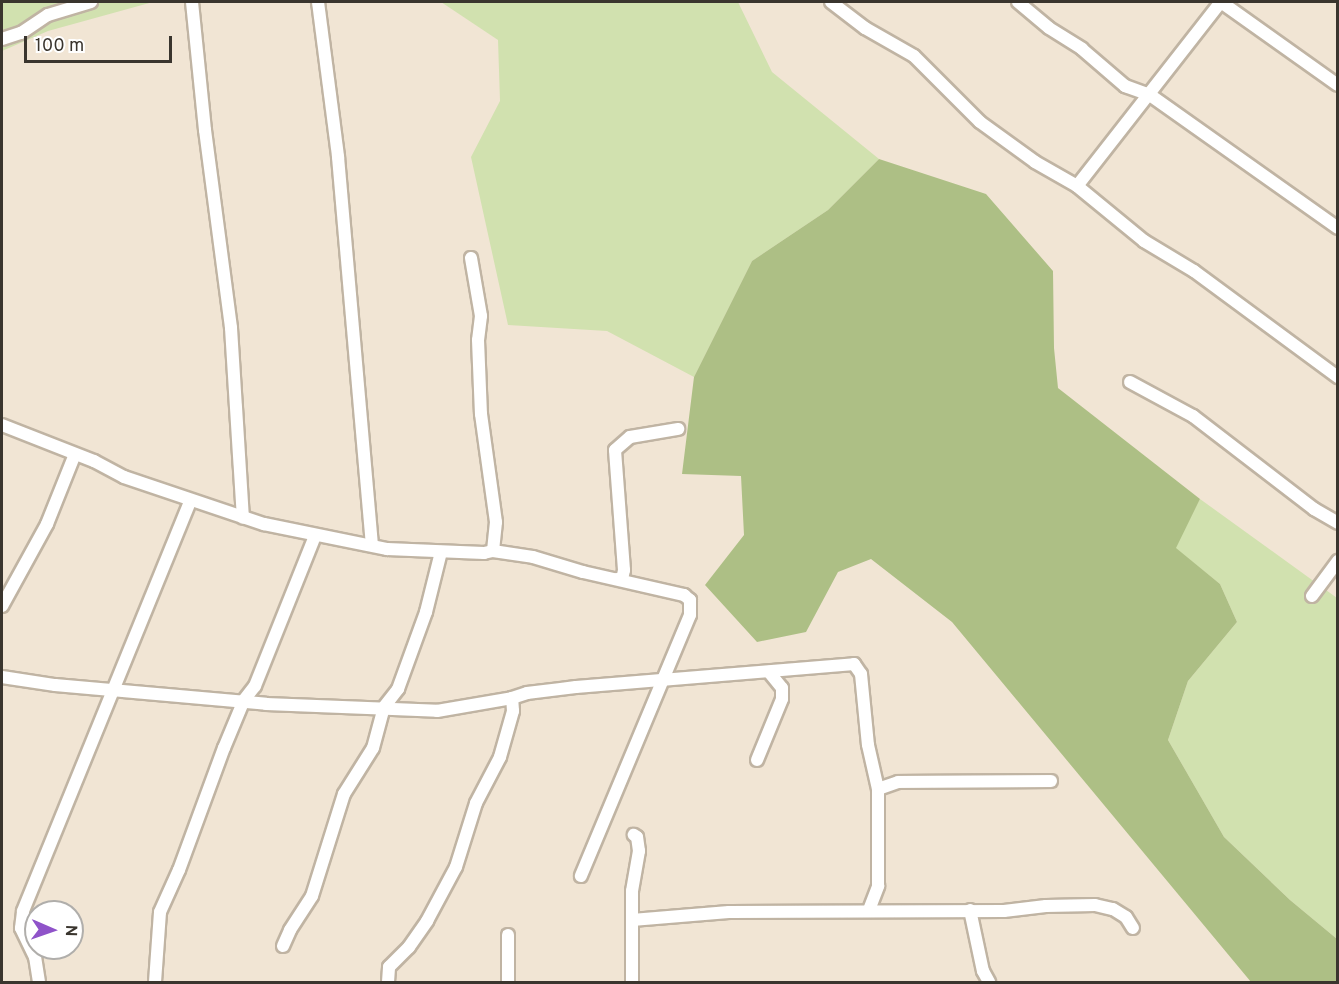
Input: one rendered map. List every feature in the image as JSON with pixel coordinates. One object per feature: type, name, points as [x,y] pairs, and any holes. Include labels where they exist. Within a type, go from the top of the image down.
[{"type":"street","points":[[2,39],[21,33],[48,15],[91,2]]},
{"type":"street","points":[[192,2],[205,130],[231,328],[243,519]]},
{"type":"street","points":[[318,2],[338,157],[372,544]]},
{"type":"street","points":[[831,2],[865,28],[914,56],[980,122],[1035,162],[1077,186],[1144,241],[1194,271],[1338,377]]},
{"type":"street","points":[[1018,2],[1049,28],[1082,49],[1125,86],[1150,95],[1195,124],[1222,149],[1338,228]]},
{"type":"street","points":[[1077,186],[1221,2],[1338,85]]},
{"type":"street","points":[[471,258],[481,316],[478,340],[481,414],[496,522],[493,551]]},
{"type":"street","points":[[1130,382],[1193,416],[1314,508],[1338,523]]},
{"type":"street","points":[[2,425],[75,454],[124,477],[243,519],[315,536],[372,544],[387,549],[484,554],[493,551],[533,557],[684,595],[690,600],[690,615],[581,876]]},
{"type":"street","points":[[617,579],[622,579],[624,570],[615,450],[630,437],[678,429]]},
{"type":"street","points":[[2,606],[47,524],[75,454]]},
{"type":"street","points":[[39,982],[35,957],[21,928],[24,911],[190,501]]},
{"type":"street","points":[[155,982],[160,912],[244,700],[255,686],[315,536]]},
{"type":"street","points":[[283,946],[290,930],[312,896],[344,794],[373,748],[384,707],[398,688],[417,637],[441,552]]},
{"type":"street","points":[[1312,596],[1338,561]]},
{"type":"street","points":[[2,677],[113,690],[437,711],[512,698],[527,693],[576,687],[769,672],[850,663],[858,667],[861,674],[868,745],[878,789],[878,886],[869,910]]},
{"type":"street","points":[[757,759],[782,699],[782,688],[769,672]]},
{"type":"street","points":[[388,982],[389,967],[410,947],[456,867],[476,803],[500,757],[513,711],[512,698]]},
{"type":"street","points":[[878,789],[898,782],[1051,781]]},
{"type":"street","points":[[632,982],[632,891],[639,851],[638,837],[634,835]]},
{"type":"street","points":[[632,920],[729,912],[1004,911],[1046,906],[1095,905],[1126,917],[1133,928]]},
{"type":"street","points":[[970,910],[983,970],[989,982]]},
{"type":"street","points":[[508,935],[508,982]]},
{"type":"green space","points":[[2,2],[153,2],[48,31],[2,51]]},
{"type":"green space","points":[[441,2],[738,2],[772,72],[879,159],[828,210],[752,261],[694,377],[607,331],[508,325],[471,157],[500,101],[498,40]]},
{"type":"green space","points":[[879,159],[986,194],[1053,271],[1054,348],[1058,388],[1200,499],[1176,548],[1220,584],[1237,622],[1188,681],[1168,740],[1224,837],[1290,900],[1337,939],[1337,982],[1251,982],[952,622],[871,559],[838,572],[806,632],[757,642],[705,585],[744,535],[741,476],[682,474],[694,377],[752,261],[828,210]]},
{"type":"green space","points":[[1200,499],[1337,598],[1337,939],[1290,900],[1224,837],[1168,740],[1188,681],[1237,622],[1220,584],[1175,548]]}]
